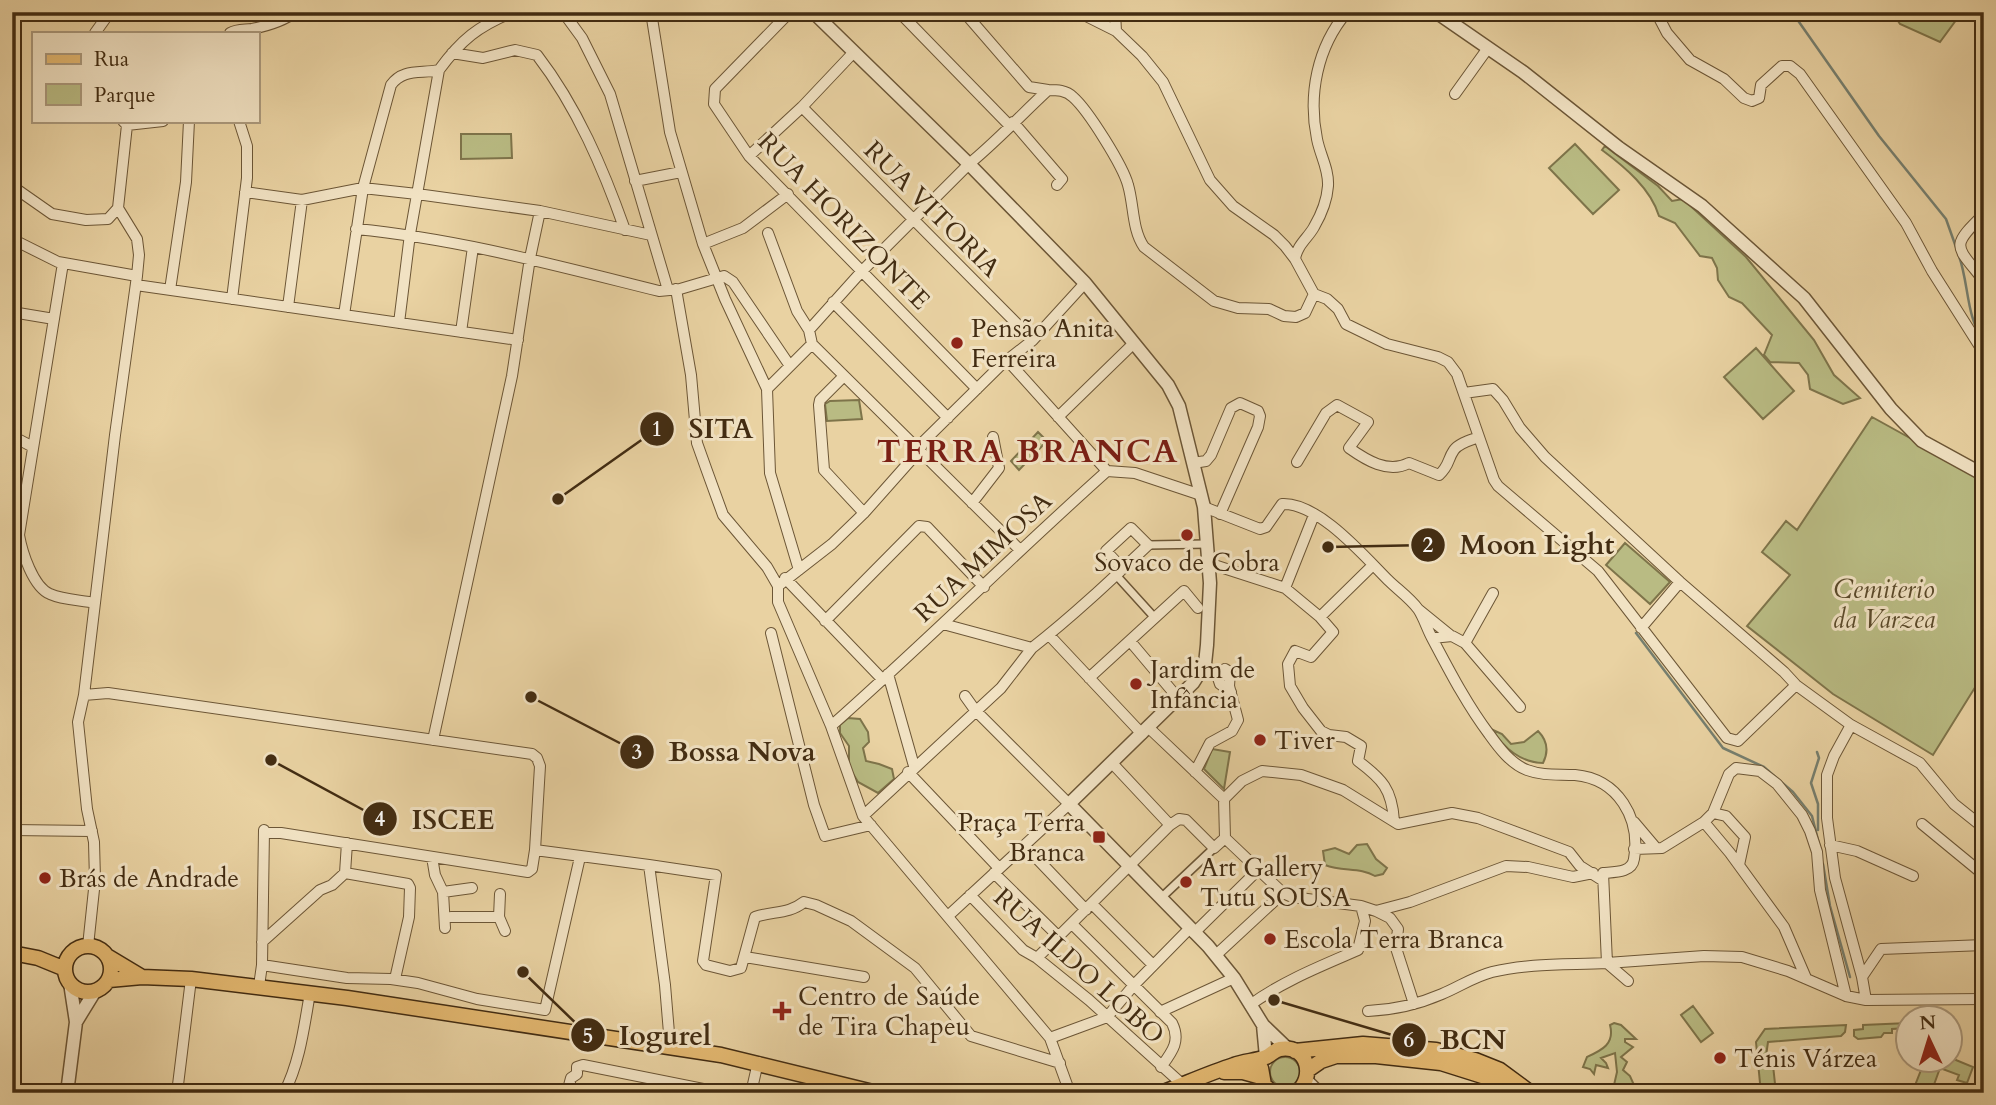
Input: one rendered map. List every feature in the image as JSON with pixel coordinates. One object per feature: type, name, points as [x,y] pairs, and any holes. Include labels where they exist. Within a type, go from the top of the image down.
[{"type":"main road","points":[[12,953],[38,958],[70,955],[78,948],[88,946],[99,948],[107,956],[142,977]]},
{"type":"main road","points":[[67,976],[70,955]]},
{"type":"main road","points":[[38,958],[67,976],[82,991],[94,991],[104,986],[108,980],[111,968],[107,956]]},
{"type":"main road","points":[[108,980],[142,977],[259,986],[670,1045],[758,1062],[831,1086],[877,1093]]},
{"type":"main road","points":[[1172,1090],[1239,1063],[1266,1057],[1280,1049],[1363,1044],[1436,1050],[1475,1060],[1500,1069],[1530,1092]]},
{"type":"main road","points":[[1292,1050],[1304,1059],[1303,1086]]},
{"type":"main road","points":[[1303,1086],[1321,1061],[1342,1055],[1414,1059],[1460,1067],[1530,1092]]},
{"type":"main road","points":[[1266,1057],[1261,1066],[1261,1077],[1264,1085],[1273,1093]]},
{"type":"main road","points":[[1212,1074],[1243,1073],[1261,1077]]},
{"type":"street","points":[[96,32],[110,12]]},
{"type":"street","points":[[232,32],[253,29],[295,12]]},
{"type":"street","points":[[399,323],[410,234],[439,70],[452,53],[485,23],[513,12]]},
{"type":"street","points":[[563,12],[582,38],[610,94],[651,235],[672,290],[691,375],[698,443],[723,515],[781,582],[886,677],[911,769],[997,870],[1059,937]]},
{"type":"street","points":[[651,12],[670,132],[703,244],[716,279],[767,389],[770,473],[799,570]]},
{"type":"street","name":"RUA HORIZONTE","points":[[790,12],[715,89],[714,104],[749,156],[978,389]]},
{"type":"street","points":[[813,12],[969,164],[1085,284],[1168,385],[1179,406],[1203,501],[1210,583],[1205,664],[1201,673],[1112,763],[947,916]]},
{"type":"street","points":[[899,12],[1062,179],[1057,185]]},
{"type":"street","points":[[964,12],[1029,88],[1062,90],[1073,96],[1111,150],[1127,181],[1135,211],[1137,237],[1144,247],[1214,301],[1238,308],[1269,309],[1283,316],[1296,317],[1306,313],[1314,294]]},
{"type":"street","points":[[1079,12],[1116,31],[1142,56],[1163,82],[1210,180],[1233,206],[1274,235],[1295,258],[1314,294],[1327,299],[1338,309],[1346,324],[1357,331],[1387,344],[1438,356],[1448,362],[1457,374],[1498,486],[1598,571],[1727,738],[1738,741],[1796,685]]},
{"type":"street","points":[[1115,12],[1116,31]]},
{"type":"street","points":[[1295,258],[1296,251],[1318,218],[1328,184],[1327,171],[1317,141],[1312,101],[1315,77],[1332,35],[1347,12]]},
{"type":"street","points":[[1437,12],[1523,72],[1619,148],[1702,205],[1804,298],[1891,409],[1922,442],[1984,475]]},
{"type":"street","points":[[1609,12],[1617,15],[1641,12]]},
{"type":"street","points":[[1656,12],[1667,33],[1690,60],[1724,79],[1752,102],[1759,98],[1761,85],[1782,65],[1790,66],[1800,74],[1906,223],[1932,271],[1984,353]]},
{"type":"street","points":[[1455,94],[1488,48]]},
{"type":"street","points":[[452,53],[483,58],[515,50],[537,55],[575,112],[610,187],[625,230]]},
{"type":"street","points":[[749,156],[802,107],[854,52]]},
{"type":"street","points":[[344,315],[363,188],[391,85],[397,77],[407,72],[425,74],[439,70]]},
{"type":"street","points":[[809,330],[862,271],[1048,90]]},
{"type":"street","name":"RUA VITORIA","points":[[802,107],[1033,340]]},
{"type":"street","points":[[88,946],[95,880],[92,831],[78,722],[84,695],[115,435],[137,281],[137,239],[118,208],[125,123],[144,122]]},
{"type":"street","points":[[170,290],[186,182],[189,122]]},
{"type":"street","points":[[232,299],[245,192],[247,146],[239,122]]},
{"type":"street","points":[[635,181],[681,172]]},
{"type":"street","points":[[12,186],[52,214],[86,220],[108,219],[118,208]]},
{"type":"street","points":[[245,192],[302,200],[363,188],[540,211],[651,235]]},
{"type":"street","points":[[703,244],[743,228],[788,194]]},
{"type":"street","points":[[288,307],[302,200]]},
{"type":"street","points":[[433,740],[518,340],[540,211]]},
{"type":"street","points":[[1984,214],[1961,236],[1959,244],[1963,254],[1984,281]]},
{"type":"street","points":[[356,229],[410,234],[530,258],[585,274],[659,290],[672,290],[723,276],[733,282],[790,366]]},
{"type":"street","points":[[768,233],[796,311],[809,330],[812,344],[1019,550]]},
{"type":"street","points":[[12,239],[58,262],[170,290],[518,340]]},
{"type":"street","points":[[461,332],[473,247]]},
{"type":"street","points":[[63,263],[19,535],[22,551],[33,576],[48,594],[95,603]]},
{"type":"street","points":[[1070,1093],[1050,1038],[863,816],[831,726],[778,602],[781,582],[832,544],[864,513],[919,451],[924,441],[1001,365],[1033,340],[1085,284]]},
{"type":"street","points":[[833,302],[948,418]]},
{"type":"street","points":[[12,312],[54,319]]},
{"type":"street","points":[[1058,417],[1134,343]]},
{"type":"street","points":[[767,389],[812,344]]},
{"type":"street","points":[[1008,361],[1107,471],[1135,473],[1203,501],[1220,514],[1259,529],[1266,527],[1282,504],[1292,504],[1314,515],[1354,544],[1418,609],[1465,643],[1520,707]]},
{"type":"street","points":[[919,451],[928,446],[1005,369],[1008,361]]},
{"type":"street","points":[[844,376],[819,405],[824,470],[864,513]]},
{"type":"street","points":[[1464,393],[1493,389],[1520,428],[1545,457],[1796,685],[1852,725],[1920,763],[1954,804],[1984,828]]},
{"type":"street","points":[[1194,463],[1206,461],[1211,455],[1231,408],[1240,403],[1258,411],[1258,427],[1220,514]]},
{"type":"street","points":[[1297,462],[1326,413],[1337,405],[1368,422],[1349,448],[1372,463],[1400,467],[1409,463],[1439,475],[1447,467],[1454,450],[1479,437]]},
{"type":"street","points":[[12,436],[33,447]]},
{"type":"street","points":[[972,503],[999,468],[993,437]]},
{"type":"street","name":"RUA MIMOSA","points":[[831,726],[1107,471]]},
{"type":"street","points":[[1285,588],[1314,515]]},
{"type":"street","points":[[825,621],[919,526],[927,527],[984,587]]},
{"type":"street","points":[[1148,545],[1131,528],[1105,551],[1155,618]]},
{"type":"street","points":[[863,816],[1001,688],[1032,648],[1148,545],[1207,544]]},
{"type":"street","points":[[1208,563],[1285,588],[1333,632],[1311,657],[1295,651],[1288,664],[1290,686],[1321,731],[1346,737],[1361,746],[1358,761],[1379,777],[1388,790],[1394,821]]},
{"type":"street","points":[[1320,618],[1373,565]]},
{"type":"street","points":[[1641,628],[1681,582]]},
{"type":"street","points":[[1089,678],[1184,591],[1198,608]]},
{"type":"street","points":[[1465,643],[1493,593]]},
{"type":"street","points":[[1418,609],[1481,723],[1504,754],[1525,770],[1545,775],[1577,775],[1603,783],[1618,796],[1639,830],[1656,848]]},
{"type":"street","points":[[943,624],[1032,648]]},
{"type":"street","points":[[771,632],[814,804],[825,836],[871,825]]},
{"type":"street","points":[[1049,635],[1089,678],[1145,731],[1224,799]]},
{"type":"street","points":[[1432,638],[1452,636]]},
{"type":"street","points":[[1130,641],[1178,698]]},
{"type":"street","points":[[1195,772],[1210,743],[1232,731],[1238,720],[1231,692]]},
{"type":"street","points":[[84,695],[107,693],[532,754],[537,758],[540,766],[535,850],[532,869],[528,872],[264,830],[262,965],[259,986]]},
{"type":"street","points":[[965,696],[975,710],[1216,955],[1234,978],[1263,1025],[1292,1050]]},
{"type":"street","points":[[1852,725],[1834,756],[1827,775],[1826,798],[1830,845],[1840,899],[1866,1000]]},
{"type":"street","points":[[1112,763],[1170,825]]},
{"type":"street","points":[[1634,849],[1662,848],[1703,822],[1713,813],[1729,774],[1736,768],[1760,771],[1777,784],[1802,815],[1817,852],[1820,890],[1846,996]]},
{"type":"street","points":[[1161,898],[1224,838],[1224,799],[1242,781],[1262,771],[1301,775],[1343,790],[1398,824],[1452,813],[1478,818],[1569,852],[1580,866],[1602,880]]},
{"type":"street","points":[[1713,813],[1726,816],[1745,837],[1739,864]]},
{"type":"street","points":[[1628,981],[1607,963],[1602,880],[1603,873],[1618,872],[1629,868],[1634,862],[1633,818]]},
{"type":"street","points":[[1037,958],[1179,819],[1186,820],[1214,848]]},
{"type":"street","points":[[1703,822],[1739,864],[1784,927],[1807,978]]},
{"type":"street","points":[[1922,824],[1984,875]]},
{"type":"street","points":[[12,830],[92,831]]},
{"type":"street","points":[[1224,838],[1283,893],[1292,897],[1361,906],[1390,918],[1398,929],[1396,948],[1414,1004]]},
{"type":"street","points":[[262,942],[320,890],[332,885],[345,873],[347,844]]},
{"type":"street","points":[[1830,845],[1857,851],[1913,876]]},
{"type":"street","points":[[1025,846],[1153,965]]},
{"type":"street","points":[[535,850],[716,875],[704,964],[736,970],[741,968],[755,917],[794,910],[803,902],[816,905],[851,920],[915,968],[971,1037],[1060,1063]]},
{"type":"street","points":[[432,857],[435,875],[443,892],[445,928]]},
{"type":"street","points":[[262,965],[347,978],[395,979],[477,999],[545,1010],[580,857]]},
{"type":"street","points":[[649,865],[666,985],[670,1045]]},
{"type":"street","points":[[1376,911],[1409,902],[1506,866],[1573,877],[1593,873]]},
{"type":"street","points":[[1050,1038],[1107,1017],[1153,965],[1257,871]]},
{"type":"street","points":[[345,873],[408,884],[410,888],[409,917],[395,979]]},
{"type":"street","points":[[443,892],[472,888]]},
{"type":"street","points":[[1216,955],[1283,893]]},
{"type":"street","points":[[500,894],[499,917],[505,931]]},
{"type":"street","name":"RUA ILDO LOBO","points":[[970,895],[1023,950],[1037,958],[1107,1017],[1161,1067],[1172,1090]]},
{"type":"street","points":[[1250,1005],[1268,991],[1358,950],[1365,921],[1361,906]]},
{"type":"street","points":[[451,917],[499,917]]},
{"type":"street","points":[[1072,924],[1172,1023],[1177,1032],[1176,1043],[1161,1067]]},
{"type":"street","points":[[1862,977],[1881,949],[1984,944]]},
{"type":"street","points":[[1368,1012],[1414,1004],[1446,993],[1466,981],[1493,972],[1522,967],[1704,956],[1741,957],[1807,978],[1846,996],[1866,1000],[1984,999]]},
{"type":"street","points":[[745,957],[863,977]]},
{"type":"street","points":[[67,976],[76,1021],[67,1093]]},
{"type":"street","points":[[1160,1012],[1234,978]]},
{"type":"street","points":[[177,1093],[191,979]]},
{"type":"street","points":[[76,1021],[94,991]]},
{"type":"street","points":[[284,1093],[301,1047],[310,993]]},
{"type":"street","points":[[1263,1025],[1266,1057]]},
{"type":"street","points":[[751,1093],[758,1062]]},
{"type":"street","points":[[567,1093],[571,1079],[577,1074],[577,1067],[583,1065],[723,1093]]},
{"type":"street","points":[[1303,1086],[1319,1093]]},
{"type":"green space","points":[[1892,12],[1962,12],[1940,42],[1900,24]]},
{"type":"green space","points":[[461,134],[511,134],[512,158],[461,159]]},
{"type":"green space","points":[[1575,144],[1619,190],[1593,214],[1549,168]]},
{"type":"green space","points":[[1605,146],[1658,186],[1672,201],[1683,199],[1746,257],[1814,340],[1834,375],[1860,398],[1843,404],[1810,389],[1808,375],[1799,363],[1770,362],[1764,355],[1772,335],[1742,303],[1729,297],[1718,280],[1717,268],[1712,258],[1700,256],[1675,223],[1659,216],[1644,188],[1602,150]]},
{"type":"green space","points":[[1756,348],[1794,391],[1763,419],[1724,377]]},
{"type":"green space","points":[[859,400],[862,419],[827,421],[825,404],[830,401]]},
{"type":"green space","name":"Cemiterio da Varzea","points":[[1872,417],[1984,479],[1984,673],[1933,755],[1833,694],[1747,626],[1790,575],[1762,552],[1786,521],[1797,530]]},
{"type":"green space","name":"TERRA BRANCA","points":[[1038,432],[1047,441],[1019,470],[1011,461]]},
{"type":"green space","points":[[1625,543],[1670,582],[1650,604],[1606,565]]},
{"type":"green space","points":[[848,718],[860,719],[868,732],[869,742],[863,748],[866,761],[892,769],[894,779],[878,793],[858,782],[849,767],[849,746],[840,733],[840,725]]},
{"type":"green space","points":[[1493,730],[1502,734],[1511,744],[1524,742],[1538,731],[1546,746],[1543,763],[1514,753],[1502,743]]},
{"type":"green space","points":[[1212,749],[1230,752],[1224,789],[1204,769]]},
{"type":"green space","points":[[1367,844],[1376,859],[1387,868],[1383,874],[1375,876],[1363,871],[1325,865],[1323,851],[1335,848],[1349,854],[1357,845]]},
{"type":"green space","points":[[1693,1006],[1713,1033],[1701,1042],[1681,1015]]},
{"type":"green space","points":[[1895,1024],[1895,1029],[1892,1029],[1892,1033],[1884,1033],[1881,1037],[1858,1039],[1854,1036],[1854,1030],[1863,1029],[1863,1025]]},
{"type":"green space","points":[[1610,1025],[1621,1025],[1636,1039],[1625,1039],[1625,1042],[1633,1047],[1621,1057],[1627,1062],[1623,1070],[1634,1085],[1631,1092],[1626,1086],[1614,1085],[1617,1072],[1615,1053],[1601,1058],[1608,1068],[1596,1065],[1594,1074],[1583,1067],[1587,1057],[1609,1042]]},
{"type":"green space","points":[[1846,1025],[1841,1036],[1768,1042],[1766,1056],[1772,1056],[1776,1093],[1761,1093],[1756,1042],[1765,1029]]},
{"type":"green space","points":[[1285,1057],[1296,1061],[1300,1072],[1296,1083],[1285,1087],[1274,1083],[1270,1072],[1274,1061]]},
{"type":"green space","points":[[1965,1064],[1973,1067],[1967,1083],[1957,1080],[1959,1075],[1956,1074],[1965,1074]]},
{"type":"green space","points":[[1919,1074],[1938,1074],[1931,1093],[1912,1093]]},
{"type":"waterway","points":[[1792,12],[1879,136],[1946,219],[1957,250]]},
{"type":"waterway","points":[[1959,256],[1974,322],[1984,341]]},
{"type":"waterway","points":[[1636,633],[1723,748],[1764,767],[1793,792],[1812,816],[1819,844]]},
{"type":"waterway","points":[[1817,752],[1819,758],[1811,783],[1818,804],[1818,830]]},
{"type":"waterway","points":[[1823,864],[1830,906],[1850,977]]},
{"type":"waterway","points":[[396,1093],[429,1088],[443,1093]]},
{"type":"place","name":"Pensão Anita Ferreira","points":[[957,343]]},
{"type":"place","name":"SITA","points":[[558,499]]},
{"type":"place","name":"Sovaco de Cobra","points":[[1187,535]]},
{"type":"place","name":"Moon Light","points":[[1328,547]]},
{"type":"place","name":"Jardim de Infância","points":[[1136,684]]},
{"type":"place","name":"Bossa Nova","points":[[531,697]]},
{"type":"place","name":"Tiver","points":[[1260,740]]},
{"type":"place","name":"ISCEE","points":[[271,760]]},
{"type":"place","name":"Praça Terra Branca","points":[[1099,837]]},
{"type":"place","name":"Brás de Andrade","points":[[45,878]]},
{"type":"place","name":"Art Gallery Tutu SOUSA","points":[[1186,882]]},
{"type":"place","name":"Escola Terra Branca","points":[[1270,939]]},
{"type":"place","name":"Iogurel","points":[[523,972]]},
{"type":"place","name":"BCN","points":[[1274,1000]]},
{"type":"place","name":"Centro de Saúde de Tira Chapeu","points":[[782,1011]]},
{"type":"place","name":"Ténis Várzea","points":[[1720,1058]]},
{"type":"district","name":"TERRA BRANCA","points":[[1028,451]]}]
